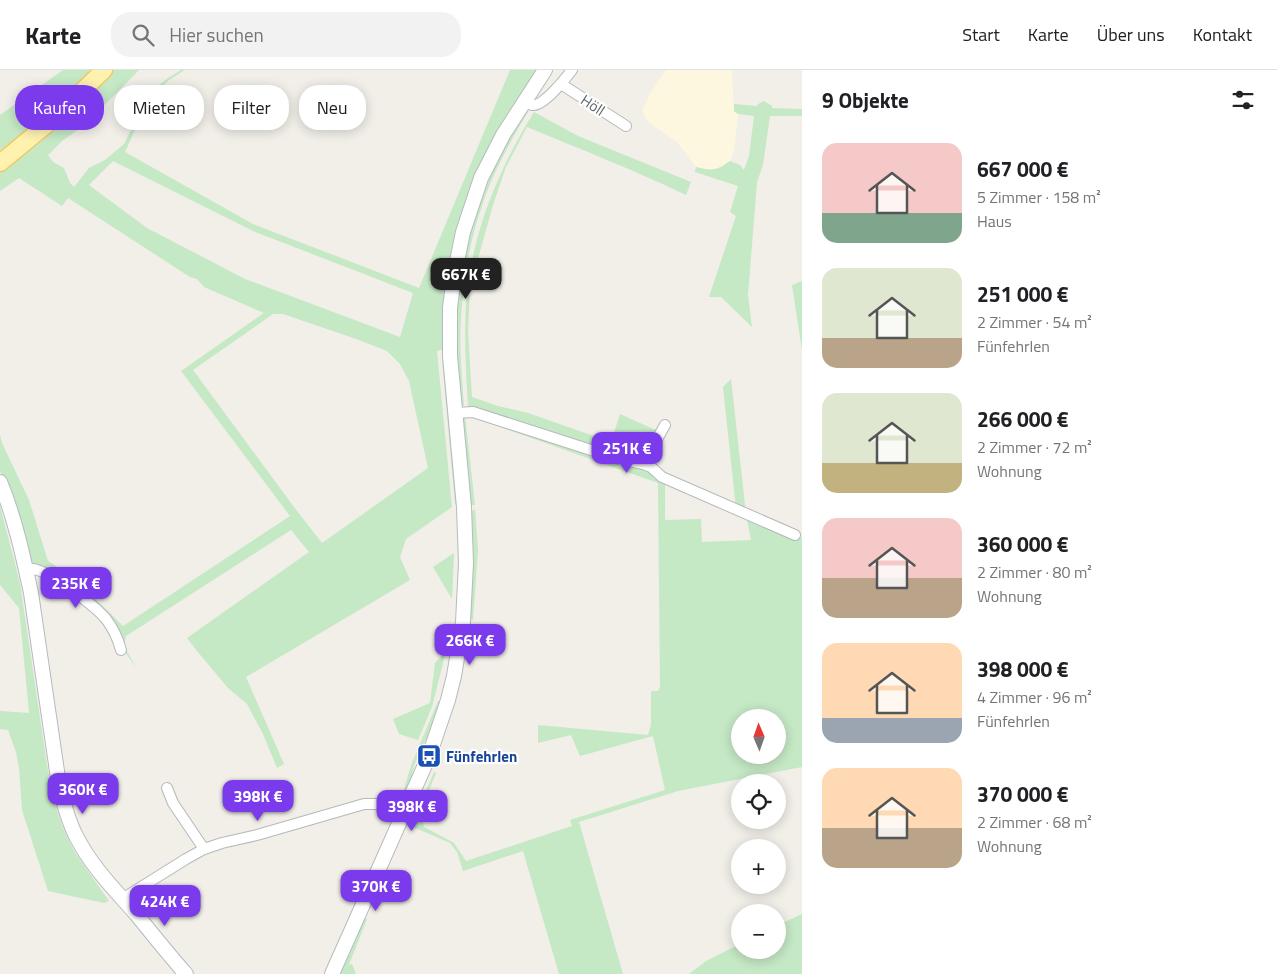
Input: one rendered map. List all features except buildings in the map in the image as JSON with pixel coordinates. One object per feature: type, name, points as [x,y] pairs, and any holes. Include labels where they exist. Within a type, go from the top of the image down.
[{"type":"main road","points":[[0,163],[51,121],[104,70]]},
{"type":"main road","points":[[332,974],[429,756],[446,707],[454,676],[463,622],[466,583],[466,543],[462,484],[450,356],[450,308],[457,257],[467,218],[481,178],[503,135],[546,70]]},
{"type":"main road","points":[[0,482],[11,512],[31,593],[58,778],[70,822],[81,846],[95,866],[186,974]]},
{"type":"street","points":[[525,100],[535,105],[542,101],[561,84],[572,70]]},
{"type":"street","name":"Höll","points":[[561,84],[626,126]]},
{"type":"street","points":[[455,413],[473,412],[619,459],[643,464],[662,477],[795,535]]},
{"type":"street","points":[[643,464],[665,425]]},
{"type":"street","points":[[26,569],[36,569],[61,582],[99,612],[111,627],[121,650]]},
{"type":"street","points":[[166,788],[173,803],[204,849]]},
{"type":"street","points":[[122,899],[186,859],[204,849],[222,843],[266,833],[364,804],[386,804],[405,812]]},
{"type":"shaded area","points":[[666,70],[733,70],[734,111],[738,114],[734,151],[730,161],[719,169],[707,170],[696,167],[677,142],[648,122],[642,111],[651,92]]},
{"type":"green space","points":[[63,70],[94,70],[78,85],[42,85]]},
{"type":"green space","points":[[112,70],[139,70],[124,85],[114,85],[114,95],[104,106],[104,85],[96,85]]},
{"type":"green space","points":[[181,70],[185,70],[163,85],[159,85]]},
{"type":"green space","points":[[510,70],[538,70],[477,174],[444,349],[437,351],[452,507],[406,539],[400,557],[410,580],[246,677],[284,764],[277,768],[263,734],[247,704],[228,688],[187,638],[309,552],[291,530],[126,636],[124,646],[136,667],[127,655],[116,631],[45,570],[32,563],[12,498],[0,471],[0,435],[29,500],[48,561],[78,583],[123,626],[290,516],[181,371],[264,313],[204,287],[197,279],[190,277],[68,198],[62,206],[19,178],[0,191],[0,172],[49,130],[78,130],[62,141],[48,155],[53,162],[64,168],[70,183],[74,187],[89,168],[105,160],[124,144],[131,130],[135,130],[125,152],[253,224],[419,288]],"holes":[[[113,161],[253,231],[413,293],[400,337],[245,279],[147,228],[89,185]],[[273,314],[283,314],[387,351],[400,364],[409,381],[428,468],[322,543],[193,370]]]},
{"type":"green space","points":[[764,101],[772,106],[772,108],[802,109],[802,116],[770,116],[763,165],[757,182],[748,295],[752,327],[721,297],[709,297],[736,216],[730,212],[738,186],[695,172],[696,167],[714,169],[730,161],[740,165],[744,170],[749,156],[754,116],[738,114],[734,111],[734,104],[757,106]]},
{"type":"green space","points":[[15,104],[15,130],[27,130],[0,150],[0,115]]},
{"type":"green space","points":[[529,110],[508,146],[490,183],[470,249],[463,290],[460,329],[464,406],[460,403],[455,338],[461,271],[470,225],[485,182],[494,163],[523,114]]},
{"type":"green space","points":[[534,112],[578,136],[691,182],[686,195],[627,168],[527,127],[506,167],[493,205],[470,287],[468,332],[472,397],[498,406],[528,413],[611,442],[620,414],[660,432],[643,464],[665,478],[665,520],[701,519],[702,542],[751,540],[746,514],[802,538],[802,767],[766,774],[731,774],[731,781],[678,791],[579,822],[623,974],[559,974],[523,851],[463,871],[457,852],[450,843],[411,826],[434,772],[436,773],[421,810],[424,827],[454,843],[466,861],[572,826],[570,820],[665,790],[653,736],[580,756],[571,735],[538,743],[538,725],[648,735],[651,725],[651,691],[658,691],[660,687],[658,483],[469,416],[465,330],[469,278],[480,228],[488,204],[509,157]]},
{"type":"green space","points":[[802,281],[802,350],[792,285]]},
{"type":"green space","points":[[442,360],[445,360],[459,504],[455,504]]},
{"type":"green space","points":[[731,379],[746,514],[736,509],[723,387]]},
{"type":"green space","points":[[465,415],[475,505],[470,505],[461,417]]},
{"type":"green space","points":[[0,506],[20,583],[54,802],[74,851],[109,901],[104,903],[48,891],[22,810],[16,752],[8,730],[0,729],[0,711],[29,713],[19,608],[0,585]]},
{"type":"green space","points":[[475,509],[478,550],[473,620],[470,619],[471,512]]},
{"type":"green space","points":[[454,553],[452,599],[433,567]]},
{"type":"green space","points":[[446,651],[432,707],[418,740],[399,734],[393,719],[430,703],[435,663]]},
{"type":"green space","points":[[438,701],[441,702],[435,723],[420,750],[409,787],[402,795],[412,763]]},
{"type":"green space","points":[[802,914],[802,974],[689,974],[706,961],[731,948],[731,959],[786,959],[786,921]]},
{"type":"green space","points":[[363,919],[367,919],[349,965],[352,964],[356,974],[340,974],[351,944]]},
{"type":"place","name":"Fünfehrlen","points":[[429,756]]}]
